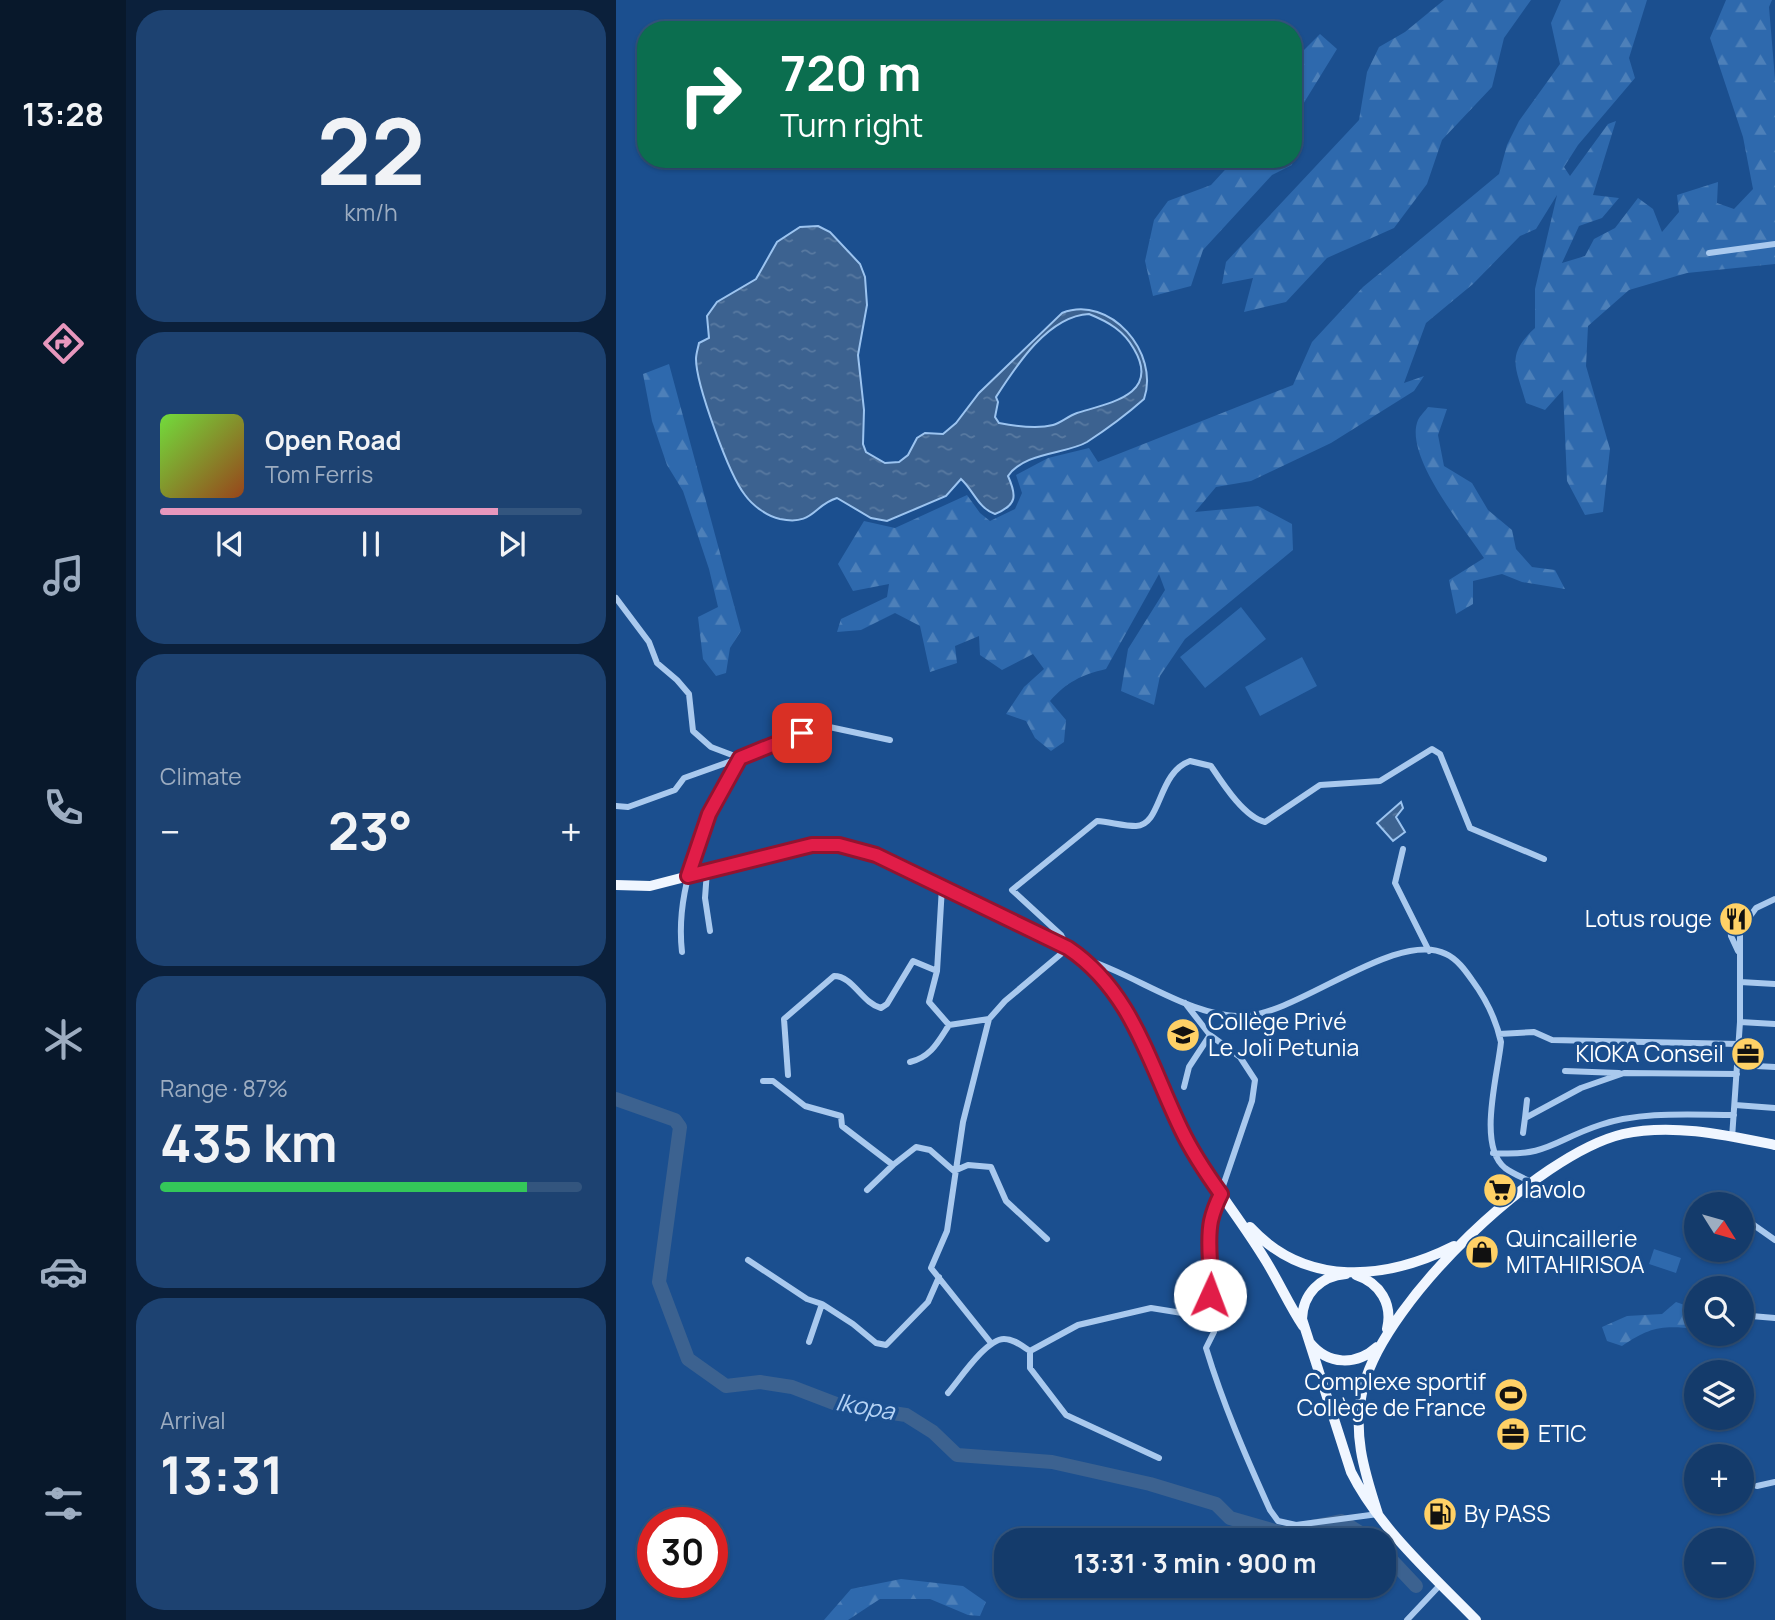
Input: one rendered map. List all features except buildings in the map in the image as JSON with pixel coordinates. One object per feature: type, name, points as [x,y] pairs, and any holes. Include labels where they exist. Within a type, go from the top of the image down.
[{"type":"main road","points":[[616,885],[650,886],[812,845],[839,845],[876,855],[1068,948],[1084,959],[1113,989],[1139,1032],[1188,1144],[1228,1203],[1256,1234],[1278,1251],[1310,1268],[1349,1274],[1371,1282],[1381,1292],[1388,1311],[1387,1331]]},
{"type":"main road","points":[[1378,1514],[1360,1453],[1358,1426],[1364,1384],[1387,1331],[1461,1243],[1533,1183],[1578,1152],[1623,1135],[1682,1130],[1775,1145]]},
{"type":"main road","points":[[1228,1203],[1267,1262],[1304,1331],[1320,1353],[1340,1361],[1362,1358],[1380,1344]]},
{"type":"main road","points":[[1461,1243],[1403,1268],[1326,1279],[1310,1293],[1304,1305],[1304,1331],[1351,1472],[1362,1494],[1476,1620]]},
{"type":"street","points":[[1709,253],[1775,244]]},
{"type":"street","points":[[616,598],[649,642],[657,663],[677,680],[688,694],[693,731],[711,747],[740,758]]},
{"type":"street","points":[[616,806],[628,807],[675,790],[684,778],[820,725],[890,740]]},
{"type":"street","points":[[991,1343],[932,1268],[947,1231],[954,1171],[989,1019],[1004,1001],[1068,948],[1061,935],[1013,890],[1097,821],[1139,826],[1148,820],[1174,771],[1190,761],[1211,766],[1223,785],[1257,820],[1265,822],[1320,785],[1380,781],[1432,750],[1440,754],[1470,828],[1544,859]]},
{"type":"street","points":[[681,952],[678,921],[688,876],[709,814],[740,758]]},
{"type":"street","points":[[1403,849],[1395,883],[1429,951]]},
{"type":"street","points":[[707,871],[705,898],[710,931]]},
{"type":"street","points":[[942,887],[937,971],[929,1002],[949,1025]]},
{"type":"street","points":[[1732,1138],[1741,1023],[1740,930],[1756,908],[1775,900]]},
{"type":"street","points":[[1729,912],[1731,936],[1740,956]]},
{"type":"street","points":[[1084,959],[1112,967],[1204,1010],[1246,1017],[1308,995],[1391,956],[1429,951],[1444,952],[1468,973],[1486,1002],[1501,1042],[1490,1125],[1493,1153],[1504,1167],[1533,1183]]},
{"type":"street","points":[[788,1075],[784,1019],[834,976],[847,980],[864,999],[881,1008],[887,1004],[913,961],[937,971]]},
{"type":"street","points":[[1740,982],[1775,984]]},
{"type":"street","points":[[1184,1002],[1210,1035],[1240,1057],[1255,1080],[1252,1101],[1211,1221],[1209,1242],[1213,1274],[1207,1317]]},
{"type":"street","points":[[910,1062],[922,1059],[932,1051],[949,1025],[989,1019]]},
{"type":"street","points":[[1741,1023],[1775,1024]]},
{"type":"street","points":[[1499,1034],[1534,1032],[1552,1040],[1739,1044]]},
{"type":"street","points":[[1184,1087],[1189,1067],[1210,1035]]},
{"type":"street","points":[[1737,1065],[1775,1067]]},
{"type":"street","points":[[1565,1070],[1737,1074]]},
{"type":"street","points":[[1525,1118],[1581,1088],[1624,1073]]},
{"type":"street","points":[[763,1081],[773,1081],[804,1106],[841,1116],[842,1126],[893,1165]]},
{"type":"street","points":[[1523,1133],[1527,1100]]},
{"type":"street","points":[[1735,1105],[1775,1108]]},
{"type":"street","points":[[1493,1153],[1518,1155],[1545,1150],[1601,1124],[1650,1116],[1734,1115]]},
{"type":"street","points":[[867,1190],[916,1147],[930,1150],[940,1162],[954,1171]]},
{"type":"street","points":[[954,1171],[968,1165],[991,1167],[1006,1201],[1047,1239]]},
{"type":"street","points":[[1754,1225],[1775,1240]]},
{"type":"street","points":[[748,1260],[807,1299],[822,1304],[876,1343],[886,1345],[928,1302],[939,1277]]},
{"type":"street","points":[[809,1342],[822,1304]]},
{"type":"street","points":[[1030,1351],[1078,1325],[1151,1308],[1207,1317],[1212,1320],[1214,1332],[1206,1348],[1235,1432],[1270,1510],[1278,1521],[1296,1525],[1378,1514]]},
{"type":"street","points":[[1754,1316],[1775,1318]]},
{"type":"street","points":[[948,1393],[991,1343],[1002,1339],[1013,1341],[1030,1351]]},
{"type":"street","points":[[1030,1351],[1030,1368],[1066,1415],[1159,1458]]},
{"type":"street","points":[[1757,1486],[1775,1482]]},
{"type":"street","points":[[1407,1620],[1441,1584]]},
{"type":"green space","points":[[1444,0],[1531,0],[1504,38],[1492,87],[1442,140],[1427,184],[1394,228],[1327,258],[1286,302],[1244,312],[1253,278],[1222,284],[1226,262],[1359,120],[1367,72],[1379,47],[1405,32]]},
{"type":"green space","points":[[1561,0],[1647,0],[1629,58],[1635,78],[1578,145],[1564,167],[1570,176],[1608,124],[1616,121],[1593,195],[1619,198],[1602,218],[1579,226],[1562,263],[1585,256],[1594,239],[1615,228],[1638,198],[1653,209],[1662,232],[1679,212],[1677,195],[1718,182],[1717,203],[1734,209],[1753,189],[1743,137],[1710,38],[1726,0],[1772,0],[1769,7],[1775,79],[1775,264],[1687,273],[1629,290],[1588,326],[1586,366],[1610,449],[1603,512],[1585,515],[1567,481],[1563,390],[1545,410],[1526,403],[1517,371],[1516,355],[1535,328],[1535,289],[1557,195],[1536,229],[1520,236],[1473,284],[1426,323],[1404,383],[1424,376],[1414,391],[1331,443],[1251,481],[1216,487],[1195,512],[1258,506],[1292,524],[1293,550],[1185,639],[1160,676],[1154,705],[1121,691],[1128,649],[1165,590],[1159,574],[1106,669],[1075,680],[1050,701],[1066,720],[1064,742],[1051,751],[1035,738],[1026,721],[1006,714],[1024,687],[1044,669],[1033,654],[1002,670],[980,655],[979,636],[955,646],[957,663],[930,672],[920,626],[895,613],[861,630],[837,632],[841,619],[887,597],[889,584],[853,591],[838,564],[864,521],[895,528],[967,495],[980,513],[990,521],[1015,509],[1022,493],[1016,475],[1048,458],[1089,448],[1098,462],[1293,385],[1312,342],[1363,287],[1499,174],[1507,145],[1519,121],[1560,64],[1551,23]]},
{"type":"green space","points":[[1320,34],[1337,49],[1302,106],[1302,52]]},
{"type":"green space","points":[[1227,168],[1286,168],[1272,175],[1203,250],[1191,286],[1153,296],[1145,261],[1154,220],[1168,201],[1211,185]]},
{"type":"green space","points":[[669,364],[741,631],[730,648],[726,673],[716,676],[703,659],[698,617],[718,607],[709,569],[683,491],[667,465],[652,421],[643,374]]},
{"type":"green space","points":[[1428,407],[1447,409],[1438,435],[1444,466],[1472,483],[1488,510],[1512,530],[1516,549],[1532,567],[1555,570],[1565,589],[1522,582],[1502,574],[1473,581],[1473,604],[1456,614],[1449,580],[1484,558],[1438,492],[1419,453],[1416,435],[1418,420]]},
{"type":"green space","points":[[1241,607],[1266,639],[1205,688],[1180,657]]},
{"type":"green space","points":[[1302,657],[1317,686],[1260,716],[1245,687]]},
{"type":"green space","points":[[1654,1249],[1681,1258],[1676,1273],[1649,1264]]},
{"type":"green space","points":[[1676,1302],[1684,1305],[1684,1328],[1649,1331],[1622,1346],[1607,1341],[1602,1327],[1627,1316],[1662,1314]]},
{"type":"green space","points":[[901,1579],[963,1586],[986,1602],[980,1616],[968,1615],[930,1599],[880,1599],[848,1620],[824,1620],[851,1589]]},
{"type":"water","points":[[818,226],[830,232],[860,264],[865,277],[867,305],[858,355],[864,410],[863,444],[866,452],[885,463],[899,462],[908,455],[917,438],[925,433],[943,434],[956,423],[979,393],[1062,313],[1080,309],[1097,312],[1113,320],[1127,332],[1145,363],[1147,381],[1144,399],[1087,442],[1035,458],[1015,468],[1008,476],[1013,489],[1013,499],[1008,507],[995,514],[980,503],[961,479],[946,496],[887,521],[871,518],[837,498],[800,520],[770,516],[748,499],[722,450],[701,388],[696,357],[699,343],[709,338],[707,316],[717,302],[756,279],[777,242],[800,227]],"holes":[[[1089,314],[1121,332],[1134,349],[1141,365],[1141,377],[1136,387],[1116,400],[1077,413],[1053,425],[1033,427],[999,423],[995,417],[998,402],[996,397],[1023,358],[1060,323]]]},
{"type":"water","points":[[1401,802],[1403,808],[1396,817],[1405,832],[1393,841],[1377,823]]},
{"type":"waterway","name":"Ikopa","points":[[616,1099],[675,1120],[680,1127],[659,1282],[688,1359],[726,1386],[760,1382],[792,1387],[839,1405],[906,1415],[933,1432],[957,1455],[1052,1462],[1150,1484],[1216,1504],[1230,1518],[1265,1528]]},
{"type":"waterway","name":"Ikopa","points":[[1307,1528],[1341,1521],[1352,1528]]},
{"type":"waterway","name":"Ikopa","points":[[1396,1565],[1416,1586]]},
{"type":"place","name":"Lotus rouge","points":[[1736,919]]},
{"type":"place","name":"Collège Privé Le Joli Petunia","points":[[1183,1035]]},
{"type":"place","name":"KIOKA Conseil","points":[[1748,1054]]},
{"type":"place","name":"Iavolo","points":[[1500,1190]]},
{"type":"place","name":"Quincaillerie MITAHIRISOA","points":[[1482,1252]]},
{"type":"place","name":"Complexe sportif Collège de France","points":[[1511,1395]]},
{"type":"place","name":"ETIC","points":[[1513,1434]]},
{"type":"place","name":"By PASS","points":[[1440,1514]]},
{"type":"route","points":[[802,733],[740,758],[709,814],[688,876],[812,845],[839,845],[864,850],[1068,948],[1084,959],[1113,989],[1139,1032],[1188,1144],[1221,1194],[1211,1221],[1209,1242],[1213,1274],[1210,1295]]}]
